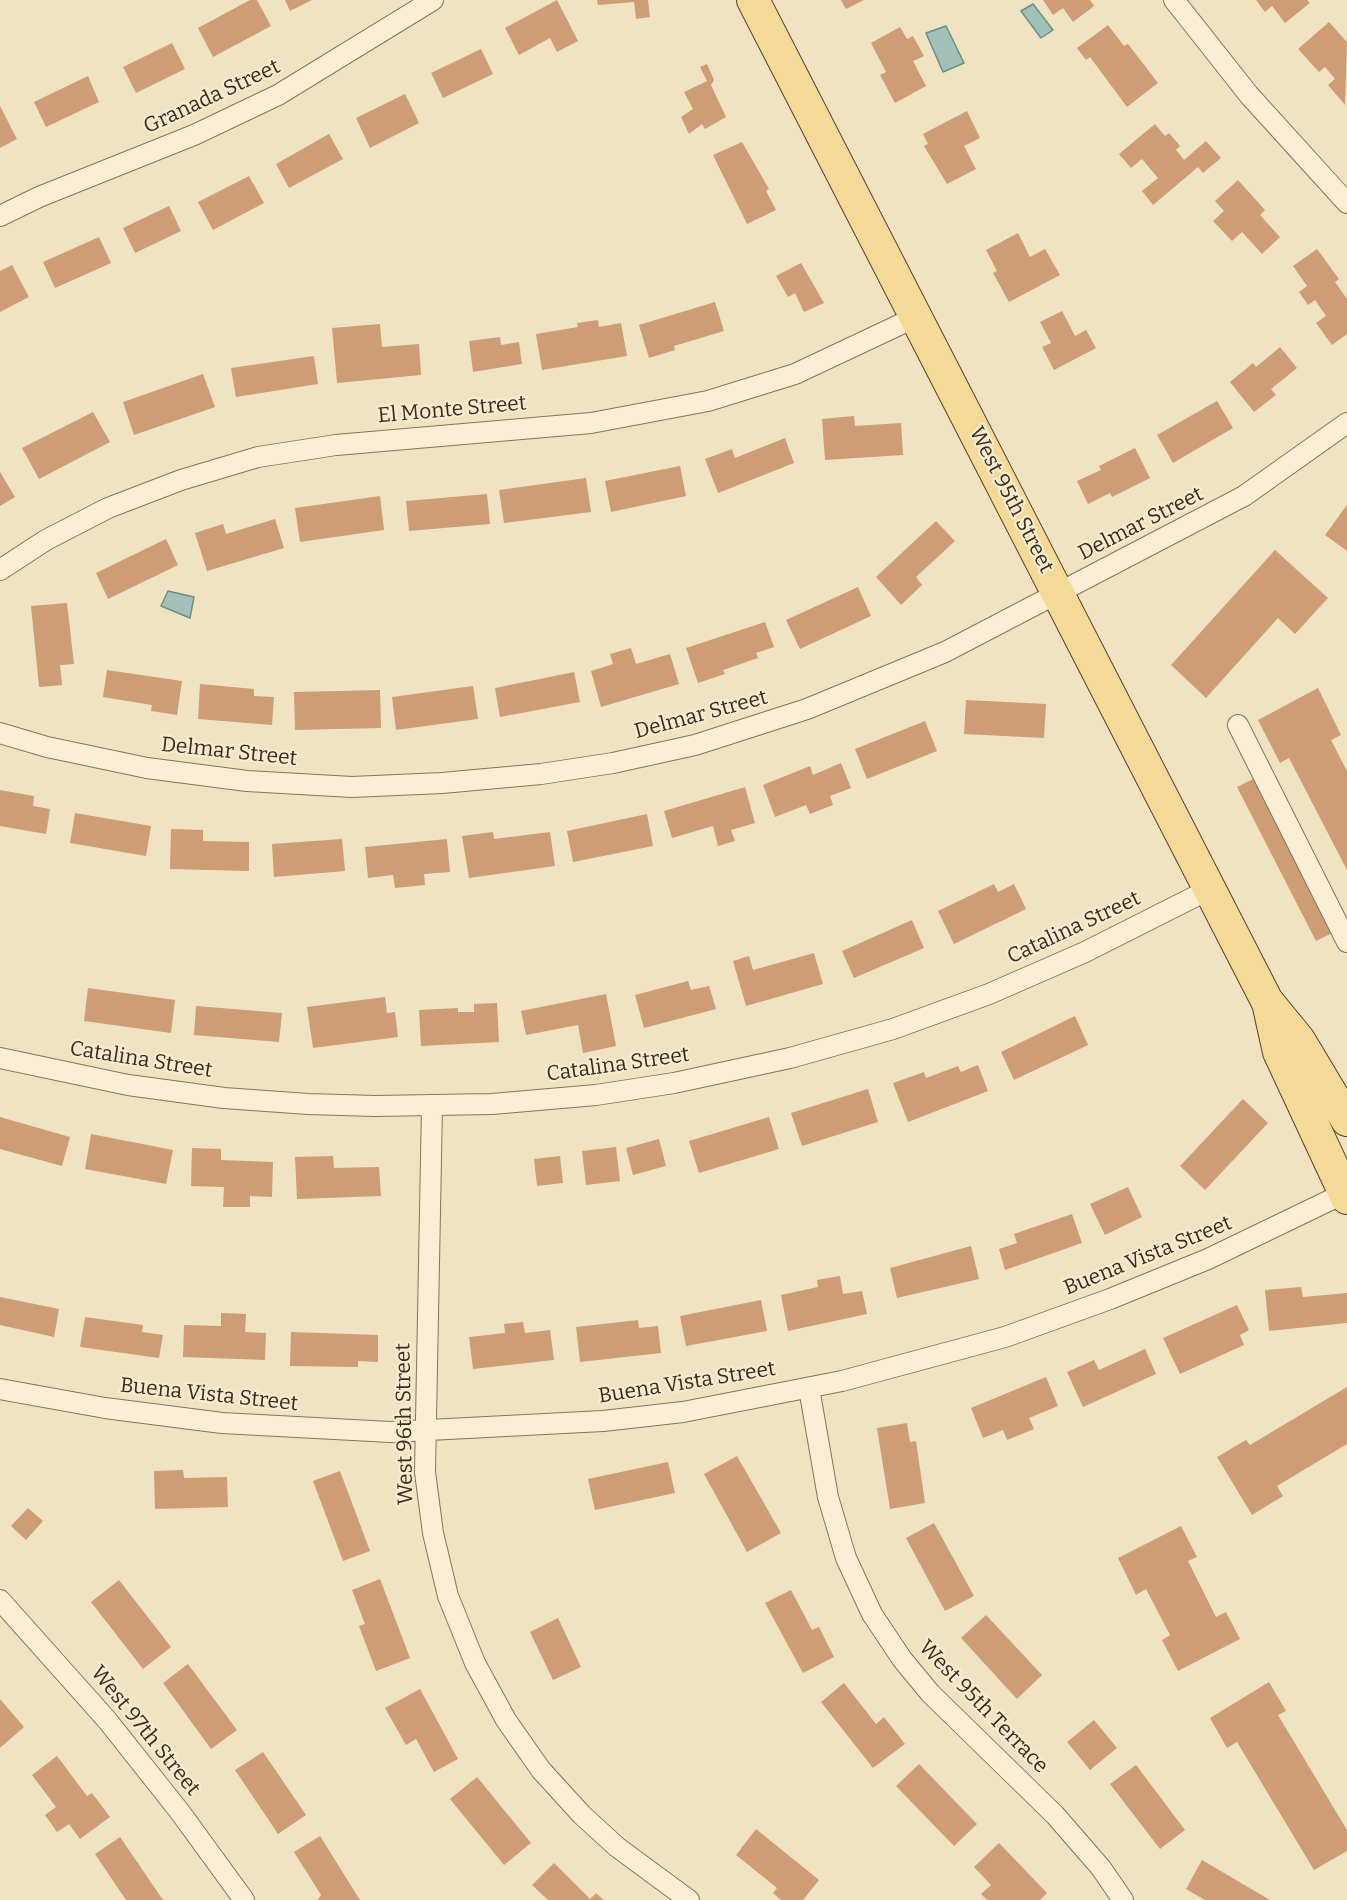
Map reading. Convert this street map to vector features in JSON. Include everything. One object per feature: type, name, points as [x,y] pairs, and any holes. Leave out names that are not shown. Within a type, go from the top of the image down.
[{"type":"main road","name":"West 95th Street","points":[[753,0],[1267,1000],[1299,1040],[1347,1120]]},
{"type":"main road","name":"West 95th Street","points":[[1267,1000],[1279,1052],[1346,1194]]},
{"type":"street","name":"Granada Street","points":[[0,216],[39,197],[194,135],[278,95],[433,0]]},
{"type":"street","points":[[1174,0],[1249,95],[1347,203]]},
{"type":"street","name":"El Monte Street","points":[[0,570],[46,540],[108,508],[181,480],[258,457],[347,444],[591,423],[708,401],[795,374],[916,317]]},
{"type":"street","name":"Delmar Street","points":[[0,733],[46,747],[147,768],[247,781],[352,787],[442,783],[541,774],[613,763],[694,745],[807,710],[945,652],[1244,496],[1347,423]]},
{"type":"street","points":[[1238,725],[1347,942]]},
{"type":"street","name":"Catalina Street","points":[[0,1058],[128,1085],[224,1098],[308,1104],[432,1106],[492,1104],[596,1095],[674,1083],[802,1055],[893,1029],[989,994],[1085,952],[1210,889]]},
{"type":"street","name":"West 96th Street","points":[[432,1106],[425,1472],[433,1533],[448,1596],[475,1663],[506,1720],[541,1770],[582,1815],[617,1847],[689,1900]]},
{"type":"street","name":"Buena Vista Street","points":[[0,1389],[105,1408],[222,1423],[322,1430],[425,1431],[603,1421],[683,1412],[808,1388],[946,1354],[1110,1299],[1208,1259],[1346,1194]]},
{"type":"street","name":"West 95th Terrace","points":[[808,1388],[831,1507],[846,1558],[872,1614],[902,1659],[930,1693],[1055,1815],[1101,1868],[1123,1900]]},
{"type":"street","name":"West 97th Street","points":[[0,1600],[107,1720],[180,1812],[244,1900]]},
{"type":"water","points":[[1033,4],[1053,30],[1041,38],[1021,11]]},
{"type":"water","points":[[946,26],[964,63],[943,72],[926,33]]},
{"type":"water","points":[[168,591],[194,597],[190,618],[161,606]]},
{"type":"building","points":[[250,0],[257,0],[271,26],[213,57],[198,28]]},
{"type":"building","points":[[285,0],[312,0],[290,11]]},
{"type":"building","points":[[557,0],[578,41],[557,52],[550,38],[519,55],[505,28]]},
{"type":"building","points":[[597,0],[648,0],[650,17],[636,19],[634,2],[598,5]]},
{"type":"building","points":[[841,0],[864,0],[846,9]]},
{"type":"building","points":[[1043,0],[1090,0],[1094,6],[1073,22],[1063,8],[1053,15]]},
{"type":"building","points":[[1256,0],[1307,0],[1310,3],[1285,23],[1272,6],[1265,12]]},
{"type":"building","points":[[1329,22],[1347,42],[1345,105],[1328,85],[1335,79],[1325,67],[1319,72],[1298,49]]},
{"type":"building","points":[[1108,25],[1124,46],[1128,44],[1158,83],[1127,107],[1090,57],[1086,60],[1077,48]]},
{"type":"building","points":[[900,27],[907,39],[913,36],[924,56],[913,61],[926,86],[895,103],[880,75],[886,72],[871,43]]},
{"type":"building","points":[[172,43],[185,69],[136,93],[123,67]]},
{"type":"building","points":[[481,49],[493,74],[443,98],[431,73]]},
{"type":"building","points":[[707,64],[714,80],[711,85],[726,117],[705,129],[702,124],[689,134],[681,117],[693,109],[684,92],[707,81],[700,67]]},
{"type":"building","points":[[88,76],[99,102],[46,127],[34,102]]},
{"type":"building","points":[[405,94],[419,123],[370,148],[356,118]]},
{"type":"building","points":[[0,106],[17,139],[0,148]]},
{"type":"building","points":[[967,111],[980,138],[964,146],[976,169],[947,184],[924,146],[928,144],[923,134]]},
{"type":"building","points":[[1155,124],[1165,136],[1169,133],[1180,146],[1176,150],[1184,160],[1206,141],[1221,158],[1203,173],[1198,167],[1153,205],[1142,191],[1158,178],[1142,159],[1131,168],[1119,154]]},
{"type":"building","points":[[329,134],[343,159],[289,188],[276,164]]},
{"type":"building","points":[[742,142],[769,189],[766,191],[776,210],[747,224],[713,155]]},
{"type":"building","points":[[249,176],[264,203],[213,230],[198,202]]},
{"type":"building","points":[[1238,180],[1265,210],[1260,215],[1280,237],[1262,254],[1242,232],[1232,241],[1213,221],[1224,211],[1215,201]]},
{"type":"building","points":[[169,206],[181,231],[135,253],[123,228]]},
{"type":"building","points":[[1018,233],[1030,257],[1045,249],[1060,275],[1009,302],[993,273],[997,271],[986,250]]},
{"type":"building","points":[[99,237],[111,263],[55,288],[43,262]]},
{"type":"building","points":[[1317,249],[1339,279],[1335,282],[1347,299],[1347,334],[1332,345],[1316,323],[1326,316],[1315,300],[1308,305],[1299,292],[1307,286],[1293,266]]},
{"type":"building","points":[[801,263],[824,303],[804,312],[795,293],[788,297],[776,276]]},
{"type":"building","points":[[12,265],[29,297],[0,312],[0,271]]},
{"type":"building","points":[[715,302],[724,331],[674,346],[675,350],[649,358],[639,325]]},
{"type":"building","points":[[1062,311],[1075,336],[1086,330],[1096,348],[1054,370],[1042,347],[1051,343],[1040,322]]},
{"type":"building","points":[[598,320],[599,327],[621,323],[627,356],[542,370],[536,334],[578,327],[577,323]]},
{"type":"building","points":[[380,324],[382,347],[419,344],[421,375],[337,383],[332,328]]},
{"type":"building","points":[[500,337],[501,345],[519,342],[522,364],[473,372],[469,341]]},
{"type":"building","points":[[1280,347],[1297,368],[1271,389],[1276,395],[1254,412],[1230,382],[1253,363],[1256,367]]},
{"type":"building","points":[[314,356],[318,384],[236,397],[231,368]]},
{"type":"building","points":[[203,374],[215,407],[134,435],[123,402]]},
{"type":"building","points":[[1217,401],[1233,428],[1173,463],[1157,435]]},
{"type":"building","points":[[93,412],[110,442],[39,479],[22,448]]},
{"type":"building","points":[[854,416],[855,426],[901,423],[903,455],[825,460],[822,419]]},
{"type":"building","points":[[785,438],[794,463],[718,493],[705,459],[732,449],[735,458]]},
{"type":"building","points":[[1135,448],[1150,478],[1112,497],[1110,493],[1088,504],[1077,481],[1101,470],[1099,466]]},
{"type":"building","points":[[680,466],[686,496],[611,512],[605,481]]},
{"type":"building","points":[[0,472],[15,497],[0,506]]},
{"type":"building","points":[[586,478],[591,512],[504,523],[499,490]]},
{"type":"building","points":[[487,494],[490,524],[409,531],[406,501]]},
{"type":"building","points":[[380,496],[384,530],[300,542],[295,508]]},
{"type":"building","points":[[1347,505],[1347,551],[1325,535]]},
{"type":"building","points":[[275,519],[284,548],[207,571],[195,533],[223,524],[226,534]]},
{"type":"building","points":[[936,521],[955,541],[916,577],[922,585],[901,605],[876,577]]},
{"type":"building","points":[[166,539],[178,565],[108,599],[96,573]]},
{"type":"building","points":[[1275,550],[1328,598],[1295,634],[1278,618],[1206,698],[1171,665]]},
{"type":"building","points":[[858,587],[871,616],[800,649],[786,620]]},
{"type":"building","points":[[67,603],[74,664],[60,665],[62,685],[39,687],[31,606]]},
{"type":"building","points":[[765,622],[774,647],[756,653],[758,658],[723,670],[725,674],[698,683],[686,648]]},
{"type":"building","points":[[631,648],[636,664],[670,654],[679,684],[601,707],[591,671],[613,664],[610,654]]},
{"type":"building","points":[[107,670],[182,681],[177,715],[151,711],[152,705],[103,697]]},
{"type":"building","points":[[574,672],[580,702],[500,717],[495,688]]},
{"type":"building","points":[[200,684],[254,689],[254,696],[274,697],[272,725],[198,719]]},
{"type":"building","points":[[473,686],[478,719],[396,730],[392,697]]},
{"type":"building","points":[[1318,688],[1341,735],[1331,740],[1347,771],[1347,870],[1289,758],[1280,763],[1258,720]]},
{"type":"building","points":[[380,690],[381,728],[295,730],[294,692]]},
{"type":"building","points":[[966,700],[1046,704],[1044,738],[964,734]]},
{"type":"building","points":[[925,721],[937,751],[867,779],[855,749]]},
{"type":"building","points":[[841,763],[851,788],[830,796],[833,805],[810,814],[806,805],[775,817],[763,785],[810,766],[813,775]]},
{"type":"building","points":[[1255,778],[1334,932],[1316,941],[1237,787]]},
{"type":"building","points":[[745,787],[755,823],[731,830],[735,841],[718,846],[713,826],[672,838],[664,811]]},
{"type":"building","points":[[0,790],[34,796],[33,806],[50,809],[46,834],[0,826]]},
{"type":"building","points":[[75,813],[151,826],[146,856],[70,843]]},
{"type":"building","points":[[647,814],[653,846],[573,862],[567,831]]},
{"type":"building","points":[[171,829],[203,830],[203,841],[249,842],[249,871],[170,869]]},
{"type":"building","points":[[493,832],[494,839],[550,832],[555,866],[469,878],[462,836]]},
{"type":"building","points":[[342,839],[345,871],[274,877],[272,844]]},
{"type":"building","points":[[447,839],[450,872],[424,874],[425,885],[395,888],[393,875],[368,878],[365,847]]},
{"type":"building","points":[[994,884],[998,892],[1014,884],[1026,909],[954,944],[938,911]]},
{"type":"building","points":[[912,920],[924,948],[854,978],[842,951]]},
{"type":"building","points":[[814,953],[823,984],[746,1006],[733,961],[749,956],[753,970]]},
{"type":"building","points":[[688,981],[691,990],[709,986],[716,1009],[644,1028],[635,995]]},
{"type":"building","points":[[88,988],[175,1000],[171,1033],[84,1021]]},
{"type":"building","points":[[606,994],[616,1046],[583,1053],[578,1025],[526,1035],[521,1011]]},
{"type":"building","points":[[385,997],[387,1013],[395,1012],[398,1037],[313,1048],[307,1007]]},
{"type":"building","points":[[497,1003],[499,1042],[421,1046],[419,1010],[458,1008],[458,1012],[474,1012],[474,1004]]},
{"type":"building","points":[[196,1006],[282,1013],[279,1042],[194,1035]]},
{"type":"building","points":[[1075,1016],[1088,1045],[1014,1080],[1001,1052]]},
{"type":"building","points":[[978,1065],[988,1091],[908,1122],[893,1083],[924,1072],[926,1078],[958,1066],[961,1072]]},
{"type":"building","points":[[868,1089],[878,1122],[802,1146],[791,1113]]},
{"type":"building","points":[[1243,1099],[1268,1123],[1205,1190],[1180,1166]]},
{"type":"building","points":[[0,1117],[70,1137],[62,1166],[0,1149]]},
{"type":"building","points":[[769,1117],[779,1149],[699,1173],[689,1141]]},
{"type":"building","points":[[91,1134],[173,1150],[166,1184],[85,1169]]},
{"type":"building","points":[[659,1139],[666,1166],[633,1175],[626,1148]]},
{"type":"building","points":[[616,1147],[620,1181],[586,1185],[582,1151]]},
{"type":"building","points":[[192,1148],[221,1149],[221,1160],[273,1162],[272,1197],[250,1196],[250,1207],[223,1207],[224,1187],[191,1186]]},
{"type":"building","points":[[333,1156],[334,1168],[379,1167],[381,1196],[297,1199],[295,1157]]},
{"type":"building","points":[[560,1156],[563,1183],[537,1186],[534,1159]]},
{"type":"building","points":[[1128,1187],[1142,1217],[1105,1235],[1090,1204]]},
{"type":"building","points":[[1072,1214],[1082,1243],[1005,1270],[999,1249],[1017,1243],[1014,1234]]},
{"type":"building","points":[[971,1246],[979,1279],[897,1298],[890,1268]]},
{"type":"building","points":[[840,1276],[843,1294],[862,1291],[867,1314],[788,1331],[781,1295],[818,1287],[817,1280]]},
{"type":"building","points":[[1301,1287],[1303,1297],[1347,1293],[1347,1323],[1269,1331],[1265,1290]]},
{"type":"building","points":[[0,1297],[59,1309],[54,1337],[0,1325]]},
{"type":"building","points":[[761,1300],[767,1331],[686,1346],[680,1316]]},
{"type":"building","points":[[1237,1305],[1249,1330],[1240,1335],[1244,1345],[1180,1374],[1163,1338]]},
{"type":"building","points":[[221,1313],[246,1314],[245,1332],[266,1333],[265,1360],[183,1357],[184,1325],[221,1326]]},
{"type":"building","points":[[85,1317],[143,1325],[142,1332],[163,1335],[159,1358],[80,1347]]},
{"type":"building","points":[[638,1320],[639,1328],[658,1326],[661,1353],[580,1362],[576,1327]]},
{"type":"building","points":[[523,1322],[525,1333],[550,1330],[554,1360],[473,1369],[469,1337],[505,1333],[504,1324]]},
{"type":"building","points":[[291,1332],[378,1335],[378,1362],[358,1361],[358,1367],[290,1366]]},
{"type":"building","points":[[1145,1349],[1156,1374],[1083,1407],[1067,1372],[1094,1360],[1099,1370]]},
{"type":"building","points":[[1046,1377],[1058,1406],[1029,1418],[1034,1429],[1007,1440],[1003,1430],[983,1438],[971,1408]]},
{"type":"building","points":[[1347,1387],[1347,1444],[1277,1486],[1283,1496],[1252,1515],[1217,1457],[1246,1440],[1250,1445]]},
{"type":"building","points":[[907,1423],[910,1442],[916,1441],[925,1503],[890,1509],[877,1428]]},
{"type":"building","points":[[737,1456],[781,1533],[747,1552],[704,1474]]},
{"type":"building","points":[[668,1462],[675,1493],[595,1510],[588,1479]]},
{"type":"building","points":[[183,1470],[184,1478],[227,1477],[228,1507],[155,1509],[154,1471]]},
{"type":"building","points":[[340,1471],[370,1551],[343,1561],[313,1481]]},
{"type":"building","points":[[28,1508],[43,1521],[26,1540],[11,1526]]},
{"type":"building","points":[[934,1523],[974,1596],[945,1611],[906,1538]]},
{"type":"building","points":[[1181,1526],[1197,1557],[1188,1561],[1216,1617],[1226,1612],[1240,1639],[1178,1671],[1162,1640],[1170,1635],[1146,1589],[1136,1595],[1118,1558]]},
{"type":"building","points":[[380,1579],[410,1658],[376,1671],[359,1626],[365,1624],[352,1590]]},
{"type":"building","points":[[119,1580],[171,1647],[143,1669],[91,1602]]},
{"type":"building","points":[[791,1590],[812,1630],[819,1627],[834,1657],[803,1673],[765,1603]]},
{"type":"building","points":[[986,1615],[1042,1675],[1017,1699],[961,1638]]},
{"type":"building","points":[[558,1618],[581,1667],[553,1680],[530,1632]]},
{"type":"building","points":[[188,1664],[237,1730],[211,1749],[163,1683]]},
{"type":"building","points":[[1269,1682],[1286,1711],[1278,1715],[1347,1830],[1347,1851],[1314,1870],[1237,1742],[1227,1748],[1210,1718]]},
{"type":"building","points":[[844,1683],[876,1724],[884,1717],[905,1744],[873,1768],[821,1702]]},
{"type":"building","points":[[420,1689],[458,1759],[434,1772],[416,1739],[406,1745],[385,1708]]},
{"type":"building","points":[[0,1699],[24,1727],[0,1748]]},
{"type":"building","points":[[1094,1720],[1117,1748],[1090,1770],[1067,1742]]},
{"type":"building","points":[[263,1752],[306,1815],[278,1834],[235,1770]]},
{"type":"building","points":[[57,1756],[87,1796],[92,1793],[110,1817],[80,1839],[69,1824],[57,1832],[45,1815],[56,1807],[32,1775]]},
{"type":"building","points":[[919,1764],[977,1824],[954,1846],[896,1786]]},
{"type":"building","points":[[1136,1765],[1185,1830],[1160,1849],[1110,1784]]},
{"type":"building","points":[[477,1777],[531,1843],[504,1865],[450,1799]]},
{"type":"building","points":[[756,1829],[819,1880],[803,1900],[781,1900],[773,1893],[777,1888],[736,1855]]},
{"type":"building","points":[[320,1836],[360,1900],[318,1900],[321,1895],[294,1852]]},
{"type":"building","points":[[120,1837],[163,1900],[126,1900],[95,1854]]},
{"type":"building","points":[[999,1843],[1047,1893],[1040,1900],[987,1900],[981,1894],[991,1885],[974,1867]]},
{"type":"building","points":[[1202,1860],[1270,1900],[1205,1900],[1186,1889]]},
{"type":"building","points":[[554,1863],[590,1899],[596,1893],[604,1900],[548,1900],[532,1885]]}]
